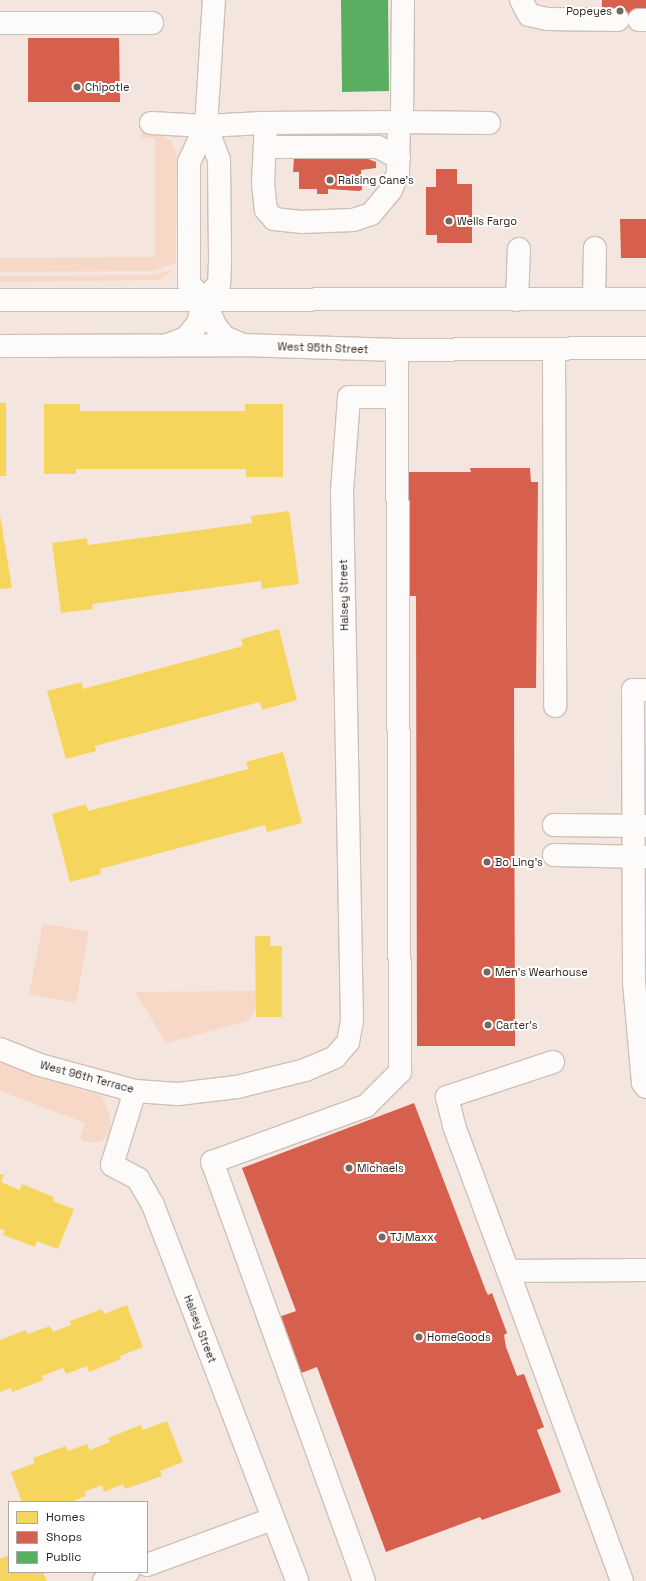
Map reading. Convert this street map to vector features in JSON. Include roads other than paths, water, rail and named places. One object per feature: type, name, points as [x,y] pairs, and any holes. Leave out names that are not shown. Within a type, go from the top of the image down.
[{"type":"street","points":[[214,0],[206,126],[189,162],[189,284],[204,300],[215,325],[224,337],[243,345]]},
{"type":"street","points":[[266,123],[266,210],[274,219],[301,222],[353,220],[371,214],[391,190],[398,174],[401,122],[403,0]]},
{"type":"street","points":[[509,0],[512,10],[525,8],[548,19],[634,20]]},
{"type":"street","points":[[0,23],[152,23]]},
{"type":"street","points":[[151,123],[206,126],[266,123],[489,123]]},
{"type":"street","points":[[162,346],[186,338],[198,323],[204,300],[219,284],[219,160],[206,126]]},
{"type":"street","points":[[265,147],[378,147],[399,158]]},
{"type":"street","points":[[594,299],[596,248]]},
{"type":"street","points":[[517,300],[519,249]]},
{"type":"street","points":[[0,300],[646,299]]},
{"type":"street","name":"West 95th Street","points":[[0,346],[243,345],[397,350],[646,348]]},
{"type":"street","points":[[554,349],[555,706]]},
{"type":"street","points":[[364,1581],[212,1162],[366,1106],[400,1072],[397,350]]},
{"type":"street","name":"Halsey Street","points":[[350,889],[342,491],[348,397],[397,397]]},
{"type":"street","points":[[646,690],[632,690],[640,826],[634,982],[643,1083],[646,1086]]},
{"type":"street","points":[[554,825],[640,826]]},
{"type":"street","points":[[554,855],[640,857]]},
{"type":"street","name":"West 96th Terrace","points":[[0,1049],[40,1065],[136,1091],[178,1094],[237,1087],[305,1070],[335,1057],[348,1042],[352,1022],[350,889]]},
{"type":"street","points":[[553,1062],[447,1097],[454,1126],[622,1581]]},
{"type":"street","name":"Halsey Street","points":[[136,1091],[112,1165],[138,1179],[153,1205],[297,1581]]},
{"type":"street","points":[[508,1271],[646,1270]]},
{"type":"street","points":[[148,1565],[272,1519]]},
{"type":"street","points":[[104,1581],[125,1573]]},
{"type":"place","name":"Popeyes","points":[[620,11]]},
{"type":"place","name":"Chipotle","points":[[77,87]]},
{"type":"place","name":"Raising Cane's","points":[[330,180]]},
{"type":"place","name":"Wells Fargo","points":[[449,221]]},
{"type":"place","name":"Bo Ling's","points":[[487,862]]},
{"type":"place","name":"Men's Wearhouse","points":[[487,972]]},
{"type":"place","name":"Carter's","points":[[488,1025]]},
{"type":"place","name":"Michaels","points":[[349,1168]]},
{"type":"place","name":"TJ Maxx","points":[[382,1237]]},
{"type":"place","name":"HomeGoods","points":[[419,1337]]}]
